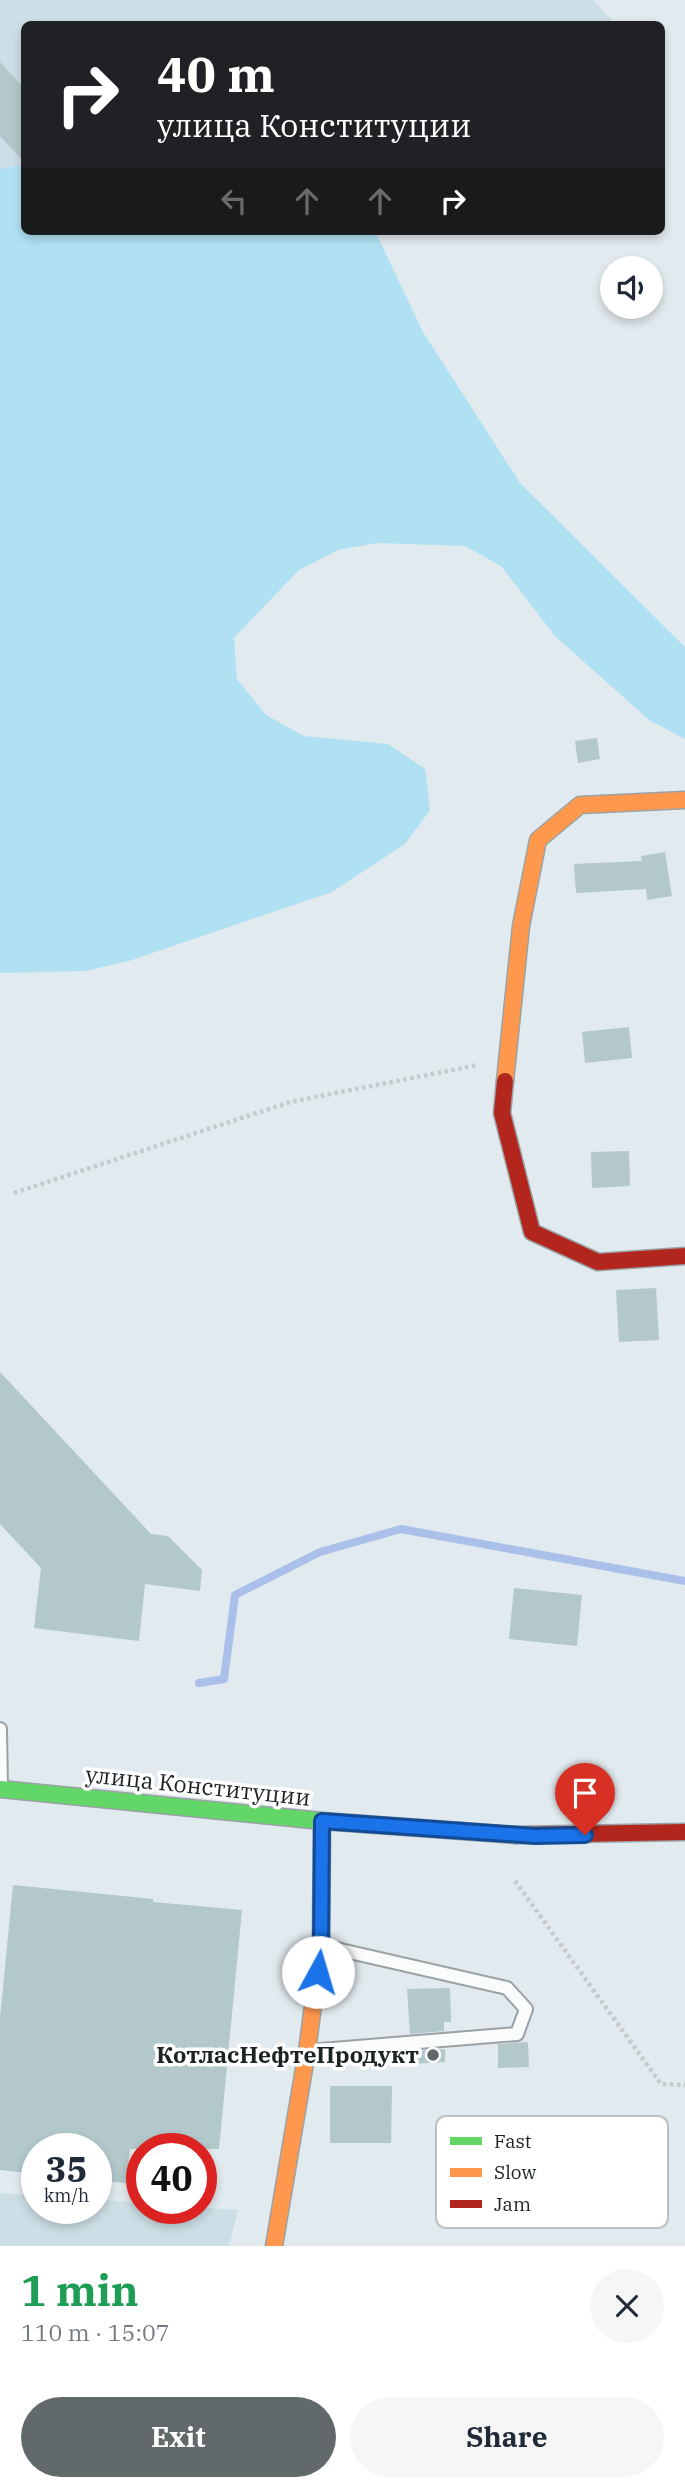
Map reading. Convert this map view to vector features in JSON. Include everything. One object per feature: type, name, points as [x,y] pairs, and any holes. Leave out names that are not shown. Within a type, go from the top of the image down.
[{"type":"street","points":[[685,800],[580,805],[538,840],[521,926],[502,1113],[532,1232],[598,1262],[685,1256]]},
{"type":"street","name":"улица Конституции","points":[[1,1789],[322,1821],[535,1836],[685,1832]]},
{"type":"street","points":[[274,2246],[307,2051],[321,1946],[322,1821]]},
{"type":"lane","points":[[0,1729],[1,1789]]},
{"type":"lane","points":[[307,2051],[517,2034],[526,2009],[507,1988],[321,1946]]},
{"type":"path","points":[[14,1193],[290,1102],[508,1059]]},
{"type":"path","points":[[515,1881],[660,2084],[685,2085]]},
{"type":"shaded area","points":[[0,0],[593,0],[613,21],[21,21],[21,203],[0,192]]},
{"type":"shaded area","points":[[21,166],[21,235],[377,235],[423,332],[520,483],[685,647],[685,739],[649,720],[555,636],[501,566],[465,546],[377,543],[338,550],[299,570],[234,638],[237,679],[266,715],[304,736],[388,744],[425,769],[430,810],[405,844],[332,892],[129,961],[85,971],[0,973],[0,169]]},
{"type":"shaded area","points":[[0,2193],[21,2195],[21,2224],[112,2224],[112,2201],[126,2202],[126,2224],[217,2224],[217,2209],[238,2210],[229,2246],[0,2246]]},
{"type":"building","points":[[0,62],[21,85],[21,159],[0,136]]},
{"type":"building","points":[[597,738],[600,759],[578,763],[575,741]]},
{"type":"building","points":[[665,852],[672,896],[647,900],[646,889],[576,893],[574,864],[642,861],[641,856]]},
{"type":"building","points":[[629,1027],[632,1058],[585,1063],[582,1032]]},
{"type":"building","points":[[629,1151],[630,1186],[592,1188],[591,1152]]},
{"type":"building","points":[[656,1288],[659,1340],[619,1342],[616,1290]]},
{"type":"building","points":[[0,1372],[151,1534],[168,1536],[202,1570],[200,1591],[145,1584],[139,1641],[34,1628],[41,1568],[0,1524]]},
{"type":"building","points":[[514,1588],[582,1595],[577,1646],[509,1639]]},
{"type":"building","points":[[13,1885],[242,1910],[219,2149],[217,2133],[126,2133],[126,2183],[112,2182],[112,2133],[21,2133],[21,2172],[0,2170],[0,2018]]},
{"type":"building","points":[[450,1988],[451,2022],[444,2022],[444,2031],[410,2034],[407,1989]]},
{"type":"building","points":[[528,2042],[529,2067],[498,2068],[498,2044]]},
{"type":"building","points":[[445,2049],[445,2062],[411,2064],[411,2051]]},
{"type":"building","points":[[330,2086],[392,2086],[391,2143],[330,2143]]},
{"type":"waterway","points":[[199,1683],[224,1679],[235,1595],[320,1552],[401,1529],[685,1581]]},
{"type":"traffic: fast","points":[[0,1789],[322,1821],[516,1835]]},
{"type":"traffic: slow","points":[[505,1081],[521,926],[538,840],[580,805],[685,800]]},
{"type":"traffic: slow","points":[[274,2246],[307,2051],[321,1946],[322,1821]]},
{"type":"traffic: jam","points":[[505,1081],[502,1113],[532,1232],[598,1262],[685,1256]]},
{"type":"traffic: jam","points":[[516,1835],[685,1832]]},
{"type":"place","name":"КотласНефтеПродукт","points":[[433,2055]]},
{"type":"route","points":[[318,1972],[321,1946],[322,1821],[535,1836],[585,1835]]}]
